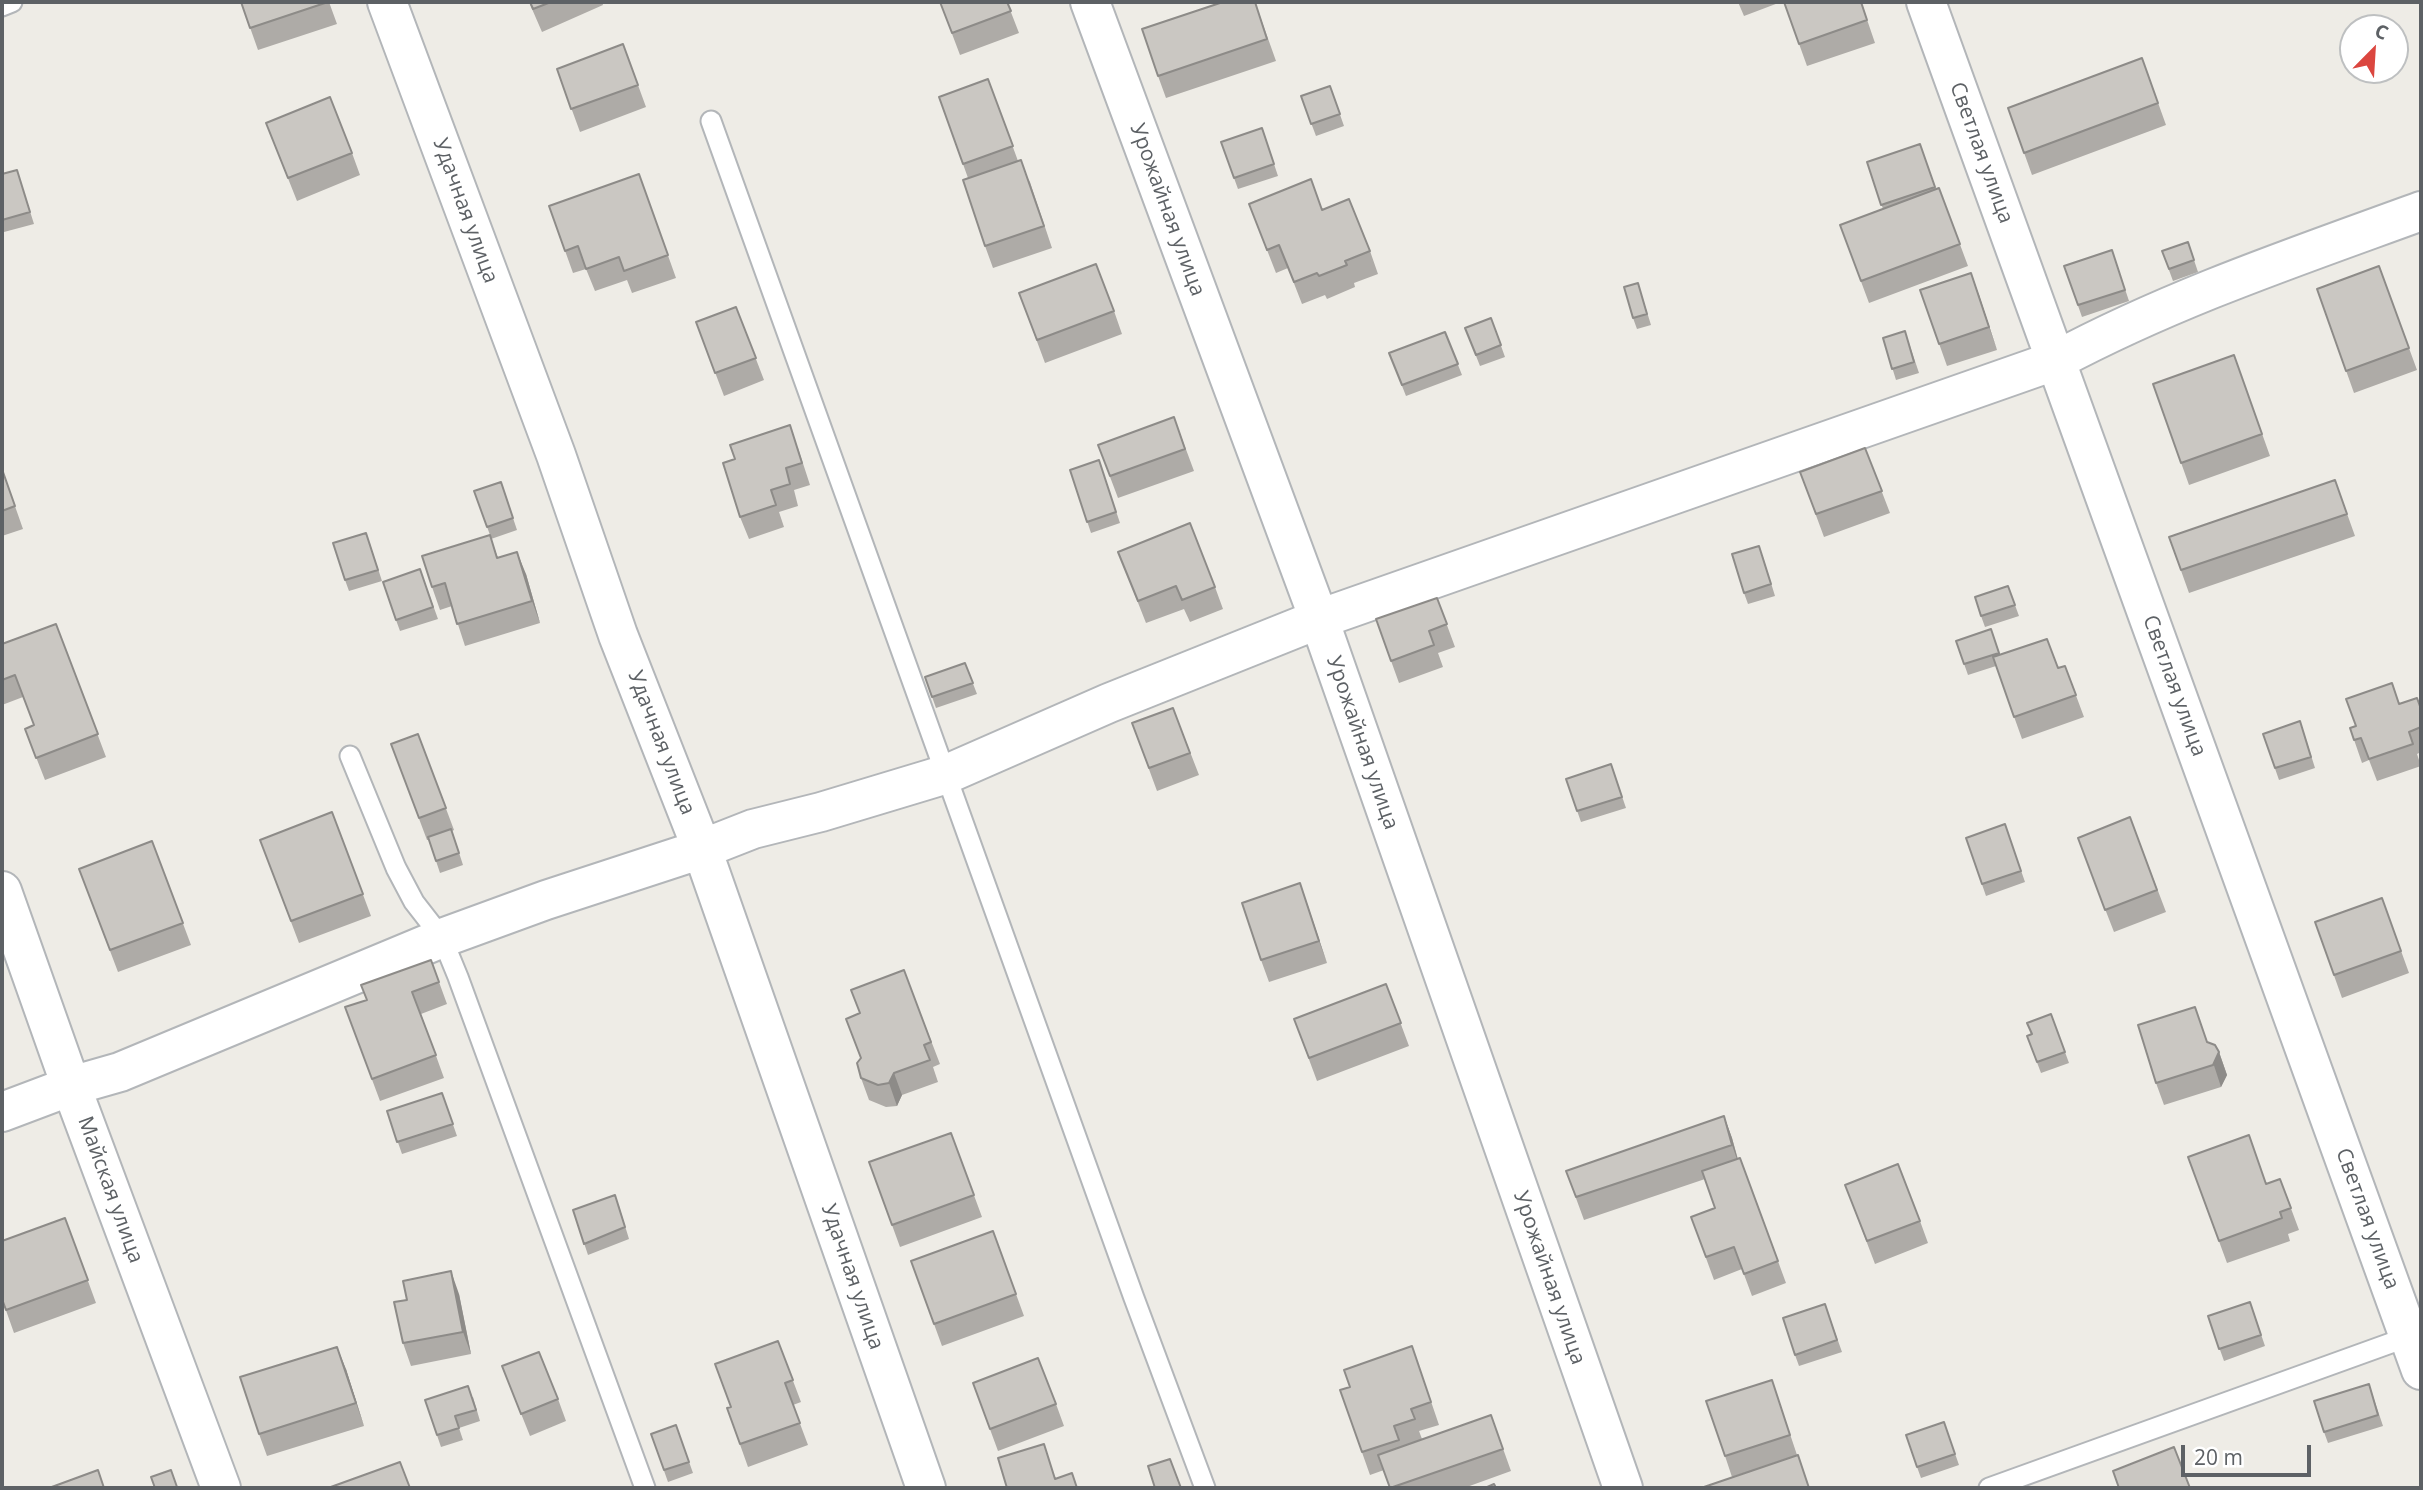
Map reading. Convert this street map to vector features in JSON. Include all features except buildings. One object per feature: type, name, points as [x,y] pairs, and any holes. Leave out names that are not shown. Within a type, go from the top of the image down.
[{"type":"street","name":"Удачная улица","points":[[387,2],[556,455],[618,635],[702,849],[926,1488]]},
{"type":"street","name":"Урожайная улица","points":[[1090,2],[1319,620],[1623,1488]]},
{"type":"street","name":"Светлая улица","points":[[1926,2],[2417,1346]]},
{"type":"street","points":[[2,1112],[71,1086],[120,1072],[442,938],[546,900],[702,849],[753,829],[861,801],[947,774],[1109,703],[1319,620],[2057,360],[2110,332],[2225,282],[2421,211]]},
{"type":"street","name":"Майская улица","points":[[2,891],[71,1086],[221,1488]]},
{"type":"lane","points":[[2,6],[12,2]]},
{"type":"lane","points":[[711,121],[1134,1298],[1205,1488]]},
{"type":"lane","points":[[350,756],[396,868],[414,902],[442,938],[645,1488]]},
{"type":"lane","points":[[1989,1488],[2417,1346]]}]
